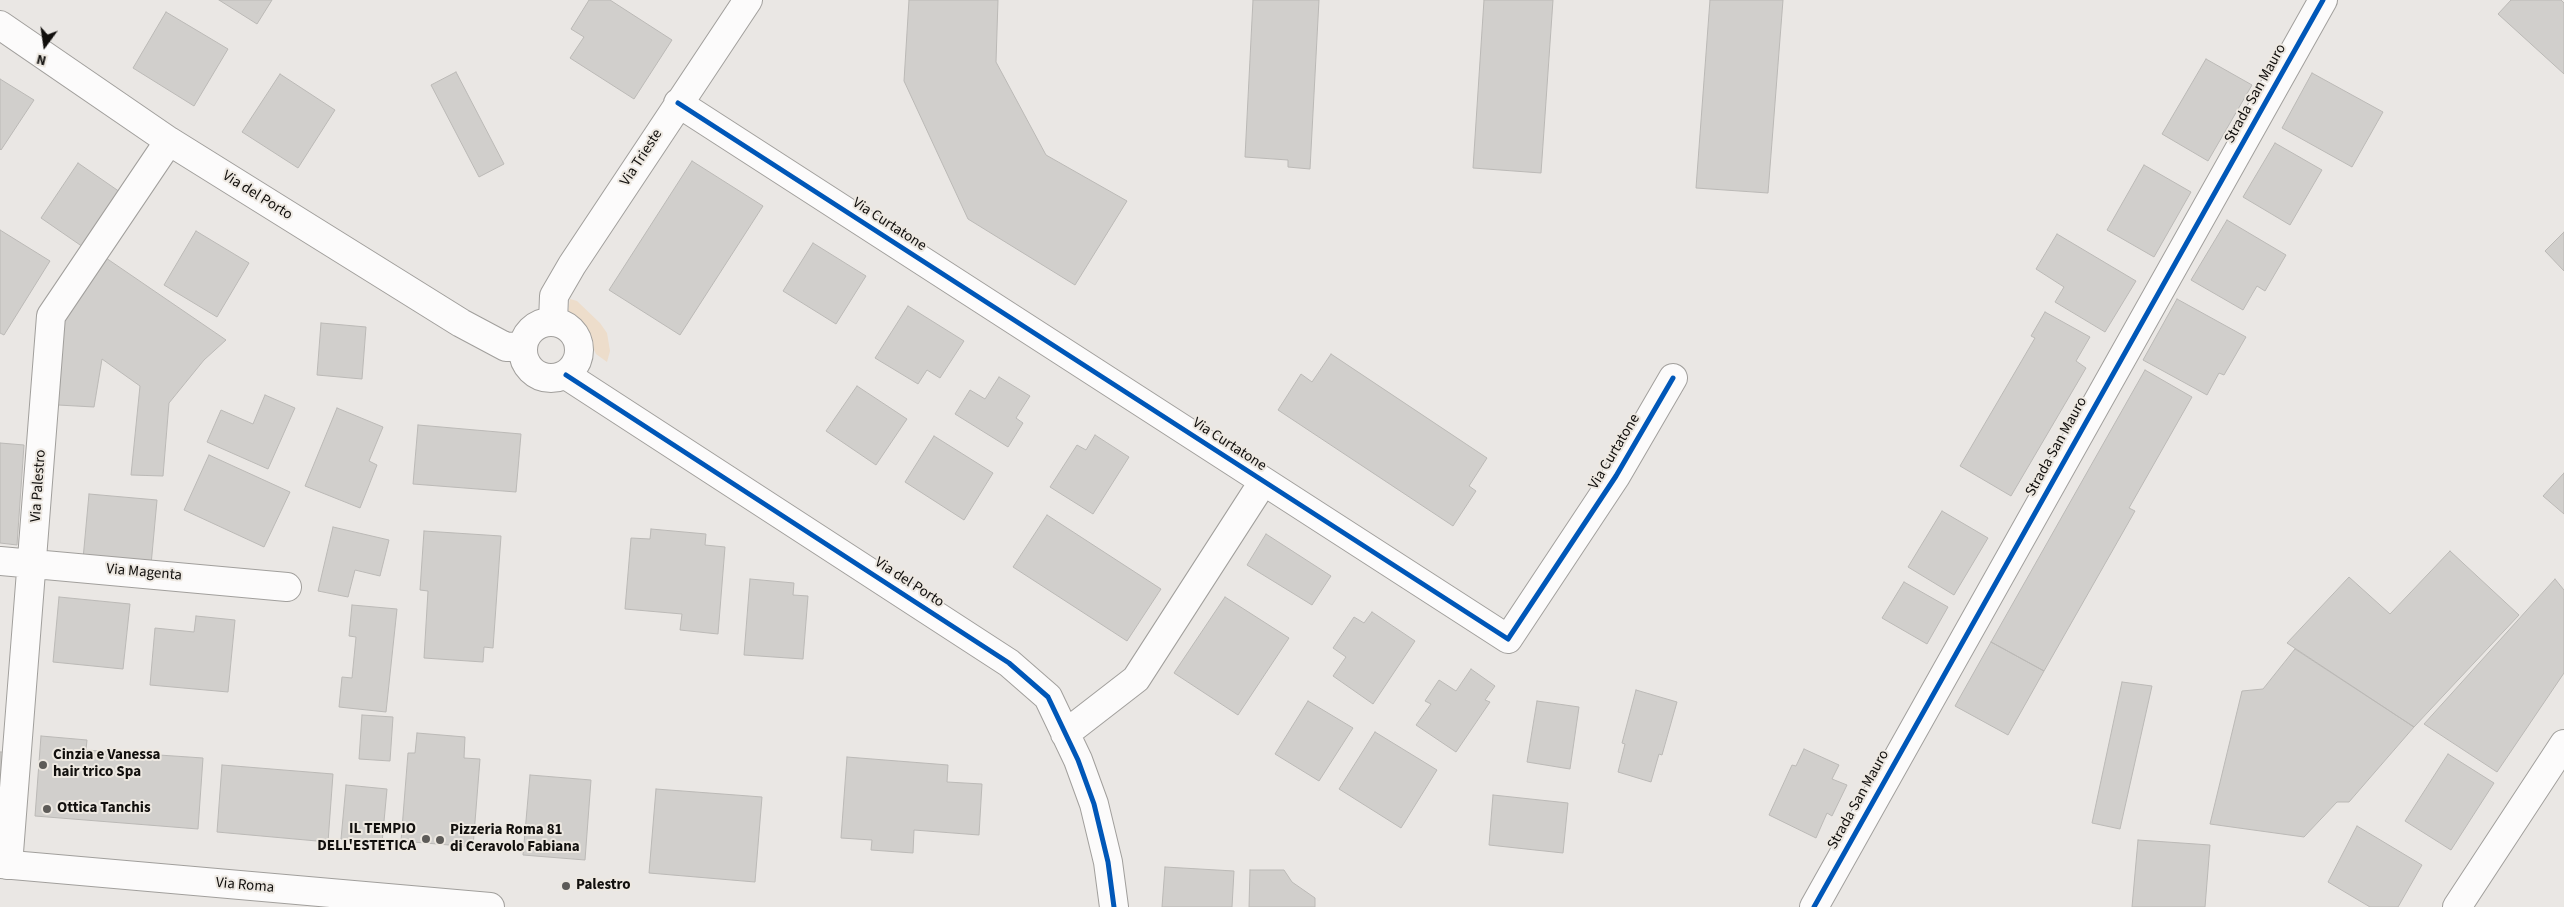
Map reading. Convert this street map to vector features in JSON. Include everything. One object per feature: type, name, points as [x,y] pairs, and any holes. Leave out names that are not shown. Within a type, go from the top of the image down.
[{"type":"street","name":"Via Trieste","points":[[553,322],[554,296],[678,103],[748,0]]},
{"type":"street","name":"Strada San Mauro","points":[[1814,907],[2323,0]]},
{"type":"street","name":"Via del Porto","points":[[0,25],[169,141],[461,323],[506,348],[523,346]]},
{"type":"street","name":"Via Curtatone","points":[[678,103],[1508,639],[1616,476],[1673,378]]},
{"type":"street","name":"Via Palestro","points":[[4,864],[33,563],[51,316],[169,141]]},
{"type":"street","points":[[553,322],[565,325],[574,333],[579,344],[577,361],[566,374],[551,378],[535,374],[527,367],[523,358],[523,346],[525,338],[531,329],[541,323],[553,322]]},
{"type":"street","name":"Via del Porto","points":[[566,374],[1009,663],[1048,698],[1078,760],[1094,804],[1108,862],[1114,907]]},
{"type":"street","points":[[1065,734],[1136,679],[1263,482]]},
{"type":"street","name":"Via Magenta","points":[[0,561],[287,587]]},
{"type":"street","points":[[2457,907],[2564,744]]},
{"type":"street","name":"Via Roma","points":[[4,864],[490,907]]},
{"type":"shaded area","points":[[570,299],[577,301],[600,323],[607,333],[610,351],[607,362],[596,354],[583,326],[568,313]]},
{"type":"building","points":[[219,0],[272,0],[257,24]]},
{"type":"building","points":[[589,0],[610,0],[672,40],[634,99],[570,58],[584,37],[571,29]]},
{"type":"building","points":[[909,0],[998,0],[996,62],[1046,155],[1127,201],[1075,285],[968,219],[904,81]]},
{"type":"building","points":[[1253,0],[1319,0],[1310,169],[1288,167],[1288,160],[1245,157]]},
{"type":"building","points":[[1484,0],[1553,0],[1541,173],[1473,168]]},
{"type":"building","points":[[1710,0],[1783,0],[1768,193],[1696,188]]},
{"type":"building","points":[[2511,0],[2561,0],[2564,3],[2564,74],[2498,14]]},
{"type":"building","points":[[166,12],[228,49],[194,106],[133,68]]},
{"type":"building","points":[[2206,59],[2252,85],[2208,161],[2162,134]]},
{"type":"building","points":[[456,72],[504,164],[479,177],[431,85]]},
{"type":"building","points":[[2312,73],[2383,112],[2352,167],[2282,128]]},
{"type":"building","points":[[280,74],[335,110],[298,168],[242,132]]},
{"type":"building","points":[[0,79],[34,100],[1,150],[0,149]]},
{"type":"building","points":[[2275,143],[2322,170],[2290,225],[2243,197]]},
{"type":"building","points":[[692,161],[763,206],[680,335],[609,290]]},
{"type":"building","points":[[78,163],[120,192],[83,247],[41,218]]},
{"type":"building","points":[[2144,165],[2191,192],[2154,257],[2107,230]]},
{"type":"building","points":[[2227,220],[2286,255],[2265,291],[2257,286],[2243,310],[2191,280]]},
{"type":"building","points":[[0,230],[50,261],[4,335],[0,333]]},
{"type":"building","points":[[196,231],[249,263],[217,317],[164,285]]},
{"type":"building","points":[[2564,232],[2564,271],[2545,251]]},
{"type":"building","points":[[2057,234],[2136,281],[2105,332],[2055,302],[2064,287],[2036,269]]},
{"type":"building","points":[[813,243],[866,276],[836,324],[783,291]]},
{"type":"building","points":[[106,258],[226,340],[204,360],[169,403],[163,476],[131,475],[140,386],[102,359],[94,407],[58,405],[64,321]]},
{"type":"building","points":[[2177,299],[2246,337],[2224,375],[2219,373],[2207,395],[2143,360]]},
{"type":"building","points":[[908,306],[964,341],[940,378],[927,370],[918,384],[875,358]]},
{"type":"building","points":[[2045,312],[2090,337],[2076,361],[2086,368],[2011,496],[1960,466],[2035,338],[2031,336]]},
{"type":"building","points":[[321,323],[366,327],[362,379],[317,375]]},
{"type":"building","points":[[1331,354],[1487,458],[1469,486],[1476,491],[1453,526],[1278,410],[1301,374],[1312,382]]},
{"type":"building","points":[[2145,370],[2192,397],[2129,508],[2135,511],[2044,671],[1991,642]]},
{"type":"building","points":[[999,377],[1030,396],[1016,418],[1023,423],[1008,447],[955,414],[970,390],[985,399]]},
{"type":"building","points":[[857,386],[907,419],[876,465],[826,431]]},
{"type":"building","points":[[265,395],[295,408],[268,469],[207,442],[221,410],[253,424]]},
{"type":"building","points":[[337,408],[383,427],[369,461],[377,465],[360,508],[305,486]]},
{"type":"building","points":[[418,425],[521,434],[516,492],[413,484]]},
{"type":"building","points":[[1095,435],[1129,457],[1093,514],[1050,487],[1077,445],[1086,450]]},
{"type":"building","points":[[934,436],[993,473],[964,520],[905,482]]},
{"type":"building","points":[[0,443],[24,445],[17,545],[0,543]]},
{"type":"building","points":[[209,455],[290,492],[264,547],[184,510]]},
{"type":"building","points":[[2564,473],[2564,514],[2543,496]]},
{"type":"building","points":[[89,494],[157,500],[151,565],[83,559]]},
{"type":"building","points":[[1942,511],[1988,538],[1954,595],[1908,567]]},
{"type":"building","points":[[1047,515],[1161,589],[1127,641],[1013,567]]},
{"type":"building","points":[[333,527],[389,540],[380,576],[355,570],[348,597],[318,591]]},
{"type":"building","points":[[651,529],[706,534],[705,545],[725,547],[718,634],[680,630],[682,614],[625,609],[631,538],[650,539]]},
{"type":"building","points":[[424,531],[501,536],[493,648],[484,647],[483,662],[424,658],[428,591],[420,590]]},
{"type":"building","points":[[1266,534],[1331,576],[1312,605],[1247,565]]},
{"type":"building","points":[[2450,551],[2519,615],[2414,727],[2287,643],[2349,577],[2390,614]]},
{"type":"building","points":[[750,579],[794,583],[793,595],[808,596],[803,659],[744,655]]},
{"type":"building","points":[[2555,579],[2564,590],[2564,673],[2497,772],[2424,724]]},
{"type":"building","points":[[1904,582],[1948,607],[1927,644],[1882,618]]},
{"type":"building","points":[[59,597],[130,604],[123,669],[53,662]]},
{"type":"building","points":[[1225,597],[1289,638],[1238,715],[1174,673]]},
{"type":"building","points":[[352,605],[397,609],[386,712],[339,707],[342,677],[352,678],[356,637],[349,636]]},
{"type":"building","points":[[1372,612],[1415,641],[1373,704],[1333,676],[1346,657],[1333,648],[1354,617],[1364,623]]},
{"type":"building","points":[[196,616],[235,620],[228,692],[150,685],[155,628],[194,632]]},
{"type":"building","points":[[1991,642],[2044,671],[2008,735],[1955,706]]},
{"type":"building","points":[[2295,649],[2414,727],[2349,802],[2337,802],[2304,837],[2210,824],[2242,691],[2263,689]]},
{"type":"building","points":[[1471,669],[1495,686],[1485,700],[1490,702],[1456,752],[1416,725],[1431,704],[1425,701],[1439,680],[1456,691]]},
{"type":"building","points":[[2122,682],[2152,686],[2120,829],[2092,823]]},
{"type":"building","points":[[1636,690],[1677,702],[1662,755],[1659,754],[1651,782],[1618,772],[1625,744],[1622,743]]},
{"type":"building","points":[[1308,701],[1353,728],[1319,781],[1275,754]]},
{"type":"building","points":[[1537,701],[1579,707],[1570,769],[1527,762]]},
{"type":"building","points":[[362,715],[393,717],[390,761],[359,759]]},
{"type":"building","points":[[1375,732],[1437,770],[1401,828],[1339,789]]},
{"type":"building","points":[[417,733],[465,737],[464,758],[480,759],[473,847],[401,841],[408,753],[415,753]]},
{"type":"building","points":[[41,736],[87,740],[86,750],[203,758],[198,829],[35,816]]},
{"type":"building","points":[[1804,749],[1839,765],[1832,779],[1847,785],[1832,816],[1827,813],[1816,838],[1769,815],[1792,765],[1796,766]]},
{"type":"building","points":[[0,752],[3,752],[0,784]]},
{"type":"building","points":[[2448,754],[2494,783],[2451,850],[2405,821]]},
{"type":"building","points":[[847,757],[948,765],[947,782],[982,784],[979,835],[914,830],[913,853],[871,850],[872,840],[841,838]]},
{"type":"building","points":[[222,765],[333,774],[328,842],[217,832]]},
{"type":"building","points":[[530,775],[591,780],[585,860],[523,855]]},
{"type":"building","points":[[346,785],[387,789],[382,843],[341,839]]},
{"type":"building","points":[[656,789],[762,797],[755,882],[649,873]]},
{"type":"building","points":[[1493,795],[1568,803],[1563,853],[1489,845]]},
{"type":"building","points":[[2357,826],[2422,865],[2398,907],[2370,907],[2328,882]]},
{"type":"building","points":[[2138,840],[2210,845],[2205,907],[2132,907]]},
{"type":"building","points":[[1165,867],[1234,871],[1232,907],[1162,907]]},
{"type":"building","points":[[1250,870],[1284,870],[1292,882],[1315,898],[1315,907],[1249,907]]},
{"type":"cycle path","points":[[1814,907],[2323,0]]},
{"type":"cycle path","points":[[678,103],[1508,639],[1616,476],[1673,378]]},
{"type":"cycle path","points":[[566,375],[1009,663],[1048,697],[1078,760],[1094,804],[1108,862],[1114,907]]},
{"type":"place","name":"Cinzia e Vanessa hair trico Spa","points":[[43,765]]},
{"type":"place","name":"Ottica Tanchis","points":[[47,809]]},
{"type":"place","name":"IL TEMPIO DELL'ESTETICA","points":[[426,839]]},
{"type":"place","name":"Pizzeria Roma 81 di Ceravolo Fabiana","points":[[440,840]]},
{"type":"place","name":"Palestro","points":[[566,886]]}]
